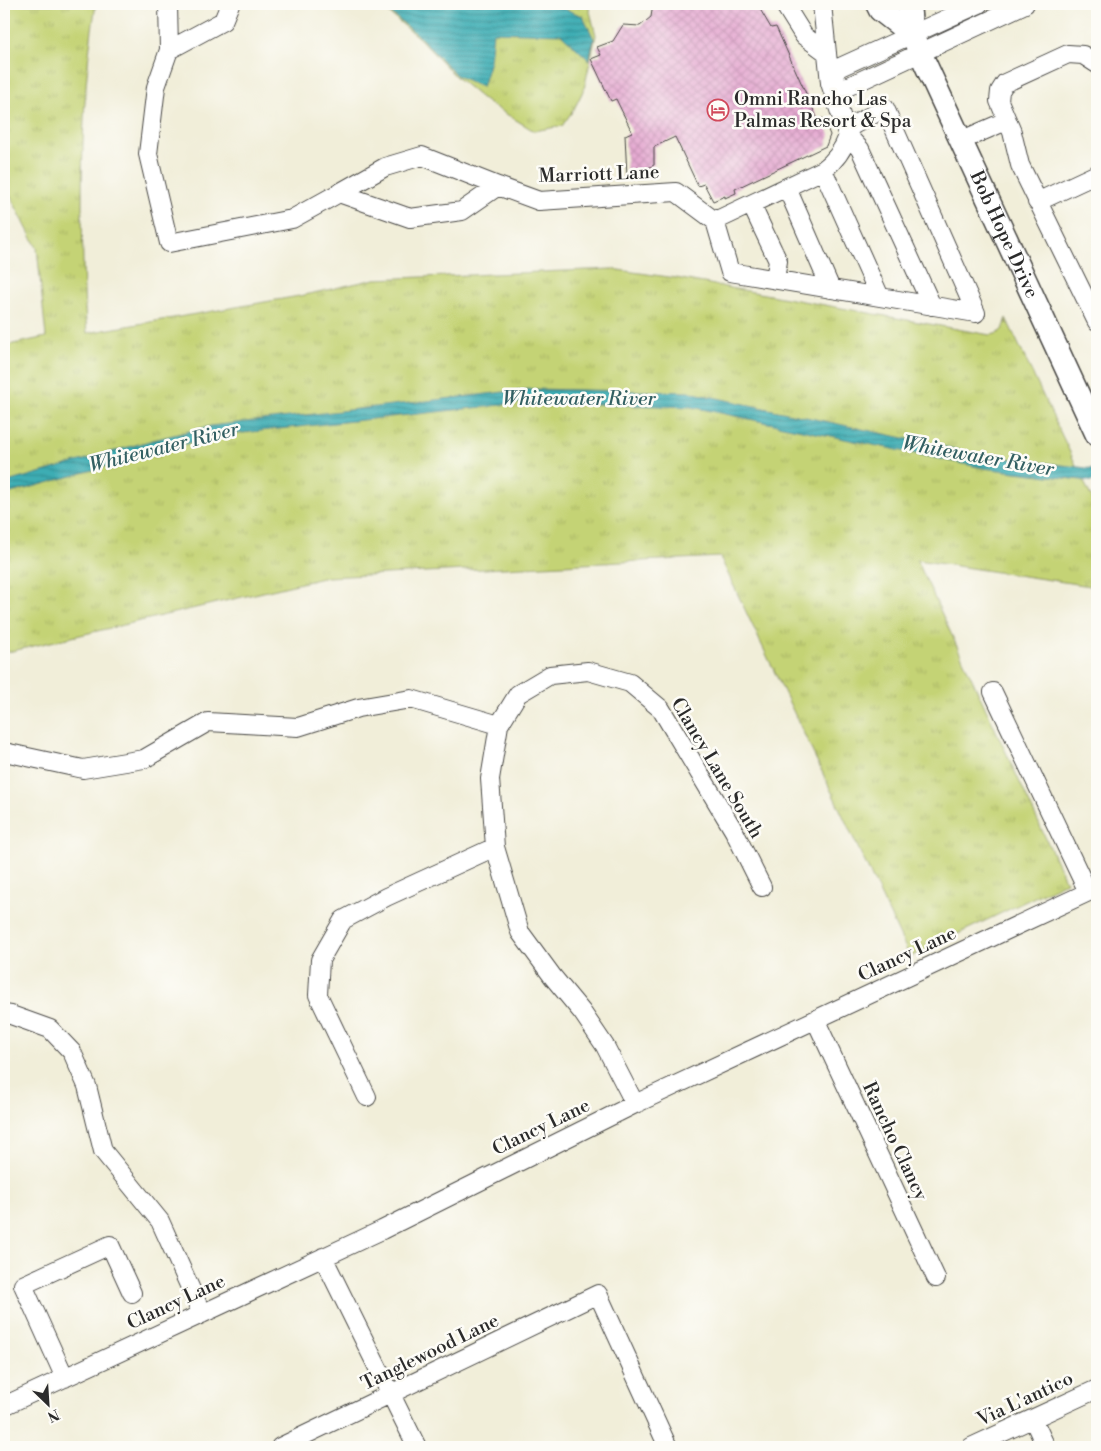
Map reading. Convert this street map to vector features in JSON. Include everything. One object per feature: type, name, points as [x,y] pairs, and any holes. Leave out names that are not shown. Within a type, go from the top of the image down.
[{"type":"main road","name":"Bob Hope Drive","points":[[877,4],[880,10],[916,44]]},
{"type":"main road","name":"Bob Hope Drive","points":[[909,4],[916,44],[1097,435]]},
{"type":"street","name":"Marriott Lane","points":[[168,4],[169,50],[156,87],[148,154],[169,243],[292,218],[384,167],[422,156],[539,201],[676,192],[714,221]]},
{"type":"street","points":[[169,50],[223,21],[230,4]]},
{"type":"street","points":[[784,4],[804,36],[827,53]]},
{"type":"street","points":[[822,4],[830,83],[847,132],[860,149],[932,306]]},
{"type":"street","points":[[916,44],[979,4]]},
{"type":"street","points":[[830,83],[838,68],[916,44],[1025,4]]},
{"type":"street","points":[[1097,64],[1083,54],[1068,54],[1005,84],[1000,91],[999,101],[1012,132],[1020,165],[1036,202],[1097,322]]},
{"type":"street","points":[[885,108],[976,313],[730,272],[714,221],[823,170],[836,159],[847,132],[885,108]]},
{"type":"street","points":[[960,142],[1006,120]]},
{"type":"street","points":[[823,170],[880,297]]},
{"type":"street","points":[[1036,202],[1097,174]]},
{"type":"street","points":[[339,193],[410,218],[462,211],[498,186]]},
{"type":"street","points":[[787,188],[831,289]]},
{"type":"street","points":[[751,204],[778,261],[775,280]]},
{"type":"street","name":"Clancy Lane South","points":[[635,1104],[605,1046],[586,1018],[520,932],[495,847],[490,779],[499,726],[518,694],[550,675],[588,671],[630,682],[661,709],[734,831],[762,887]]},
{"type":"street","points":[[993,692],[1093,890]]},
{"type":"street","points":[[4,754],[9,752],[83,769],[144,759],[208,722],[298,727],[358,708],[411,699],[499,726]]},
{"type":"street","points":[[367,1097],[318,995],[320,960],[343,920],[386,897],[495,847]]},
{"type":"street","name":"Clancy Lane","points":[[4,1406],[322,1257],[635,1104],[1093,890]]},
{"type":"street","points":[[4,1014],[50,1029],[72,1052],[87,1086],[103,1151],[160,1221],[202,1314]]},
{"type":"street","name":"Rancho Clancy","points":[[816,1021],[936,1278]]},
{"type":"street","points":[[65,1378],[22,1285],[110,1245],[132,1293]]},
{"type":"street","points":[[322,1257],[417,1447]]},
{"type":"street","name":"Tanglewood Lane","points":[[280,1447],[390,1396],[598,1294],[668,1447]]},
{"type":"street","name":"Via L'antico","points":[[971,1447],[1097,1389]]},
{"type":"street","points":[[1033,1419],[1046,1447]]},
{"type":"green space","points":[[4,4],[96,4],[86,83],[82,162],[83,260],[87,333],[305,295],[375,279],[611,269],[676,278],[990,335],[1002,330],[1006,318],[1097,509],[1097,587],[917,560],[1066,882],[910,957],[720,557],[327,577],[4,653],[4,346],[46,337],[37,248],[4,184]]},
{"type":"green space","points":[[378,4],[588,4],[596,35],[584,89],[574,109],[562,126],[534,131],[485,101],[455,76],[420,39]]},
{"type":"water","points":[[380,4],[551,4],[583,16],[594,39],[589,60],[561,34],[493,32],[490,61],[482,87],[456,75],[419,36]]},
{"type":"water","name":"Whitewater River","points":[[530,389],[689,392],[983,455],[1094,469],[1097,482],[983,468],[692,407],[529,402],[214,436],[4,495],[4,483],[153,440],[211,426]]},
{"type":"building","name":"Omni Rancho Las Palmas Resort & Spa","points":[[653,4],[757,4],[771,28],[776,27],[818,120],[823,118],[830,135],[826,146],[735,189],[736,193],[713,201],[704,184],[698,186],[675,137],[654,147],[654,165],[638,173],[637,176],[627,177],[625,135],[632,132],[616,99],[611,101],[591,59],[601,55],[597,47],[613,41],[623,25],[640,26],[651,17]]},
{"type":"place","name":"Omni Rancho Las Palmas Resort & Spa","points":[[718,110]]}]
